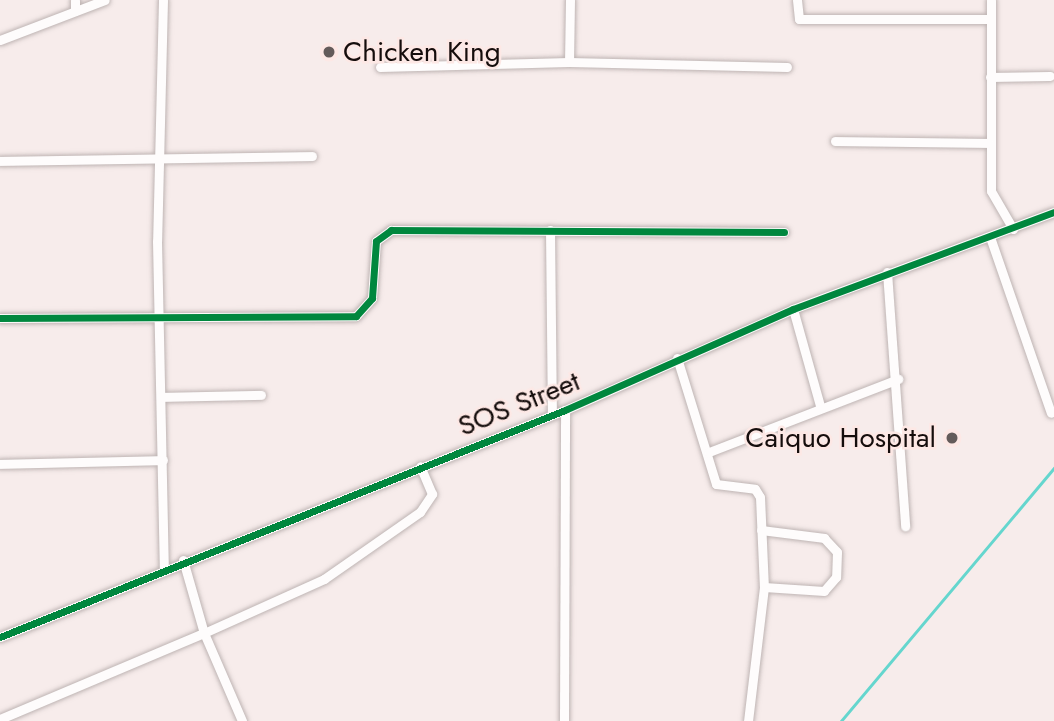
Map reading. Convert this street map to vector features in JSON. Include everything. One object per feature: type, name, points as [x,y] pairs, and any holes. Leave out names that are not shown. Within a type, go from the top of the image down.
[{"type":"street","points":[[75,0],[75,11]]},
{"type":"street","points":[[0,40],[104,0]]},
{"type":"street","points":[[163,0],[159,318],[164,567]]},
{"type":"street","points":[[569,62],[570,0]]},
{"type":"street","points":[[797,0],[799,19],[991,19]]},
{"type":"street","points":[[990,0],[988,143],[993,202],[1013,229]]},
{"type":"street","points":[[380,67],[569,62],[787,66]]},
{"type":"street","points":[[990,77],[1050,76]]},
{"type":"street","points":[[835,141],[988,143]]},
{"type":"street","points":[[0,161],[159,162],[312,156]]},
{"type":"street","name":"SOS Street","points":[[0,636],[164,567],[565,410],[677,358],[793,309],[1054,212]]},
{"type":"street","points":[[550,230],[552,414]]},
{"type":"street","points":[[0,318],[356,316],[372,298],[376,242],[384,233],[550,230],[784,232]]},
{"type":"street","points":[[990,237],[1051,413]]},
{"type":"street","points":[[887,272],[898,379],[905,526]]},
{"type":"street","points":[[793,309],[820,406]]},
{"type":"street","points":[[677,358],[719,488],[758,493],[764,587],[748,721]]},
{"type":"street","points":[[709,452],[820,406],[898,379]]},
{"type":"street","points":[[162,397],[261,395]]},
{"type":"street","points":[[564,721],[565,410]]},
{"type":"street","points":[[0,464],[163,460]]},
{"type":"street","points":[[0,719],[324,579],[420,512],[432,494],[420,466]]},
{"type":"street","points":[[761,530],[824,538],[837,552],[836,577],[824,591],[764,587]]},
{"type":"street","points":[[183,560],[204,633],[242,721]]},
{"type":"waterway","points":[[841,721],[1054,468]]},
{"type":"cycle path","points":[[0,637],[565,410],[793,309],[1054,212]]},
{"type":"cycle path","points":[[0,318],[356,316],[372,298],[376,241],[391,230],[784,232]]},
{"type":"place","name":"Chicken King","points":[[329,52]]},
{"type":"place","name":"Caiquo Hospital","points":[[952,438]]}]
